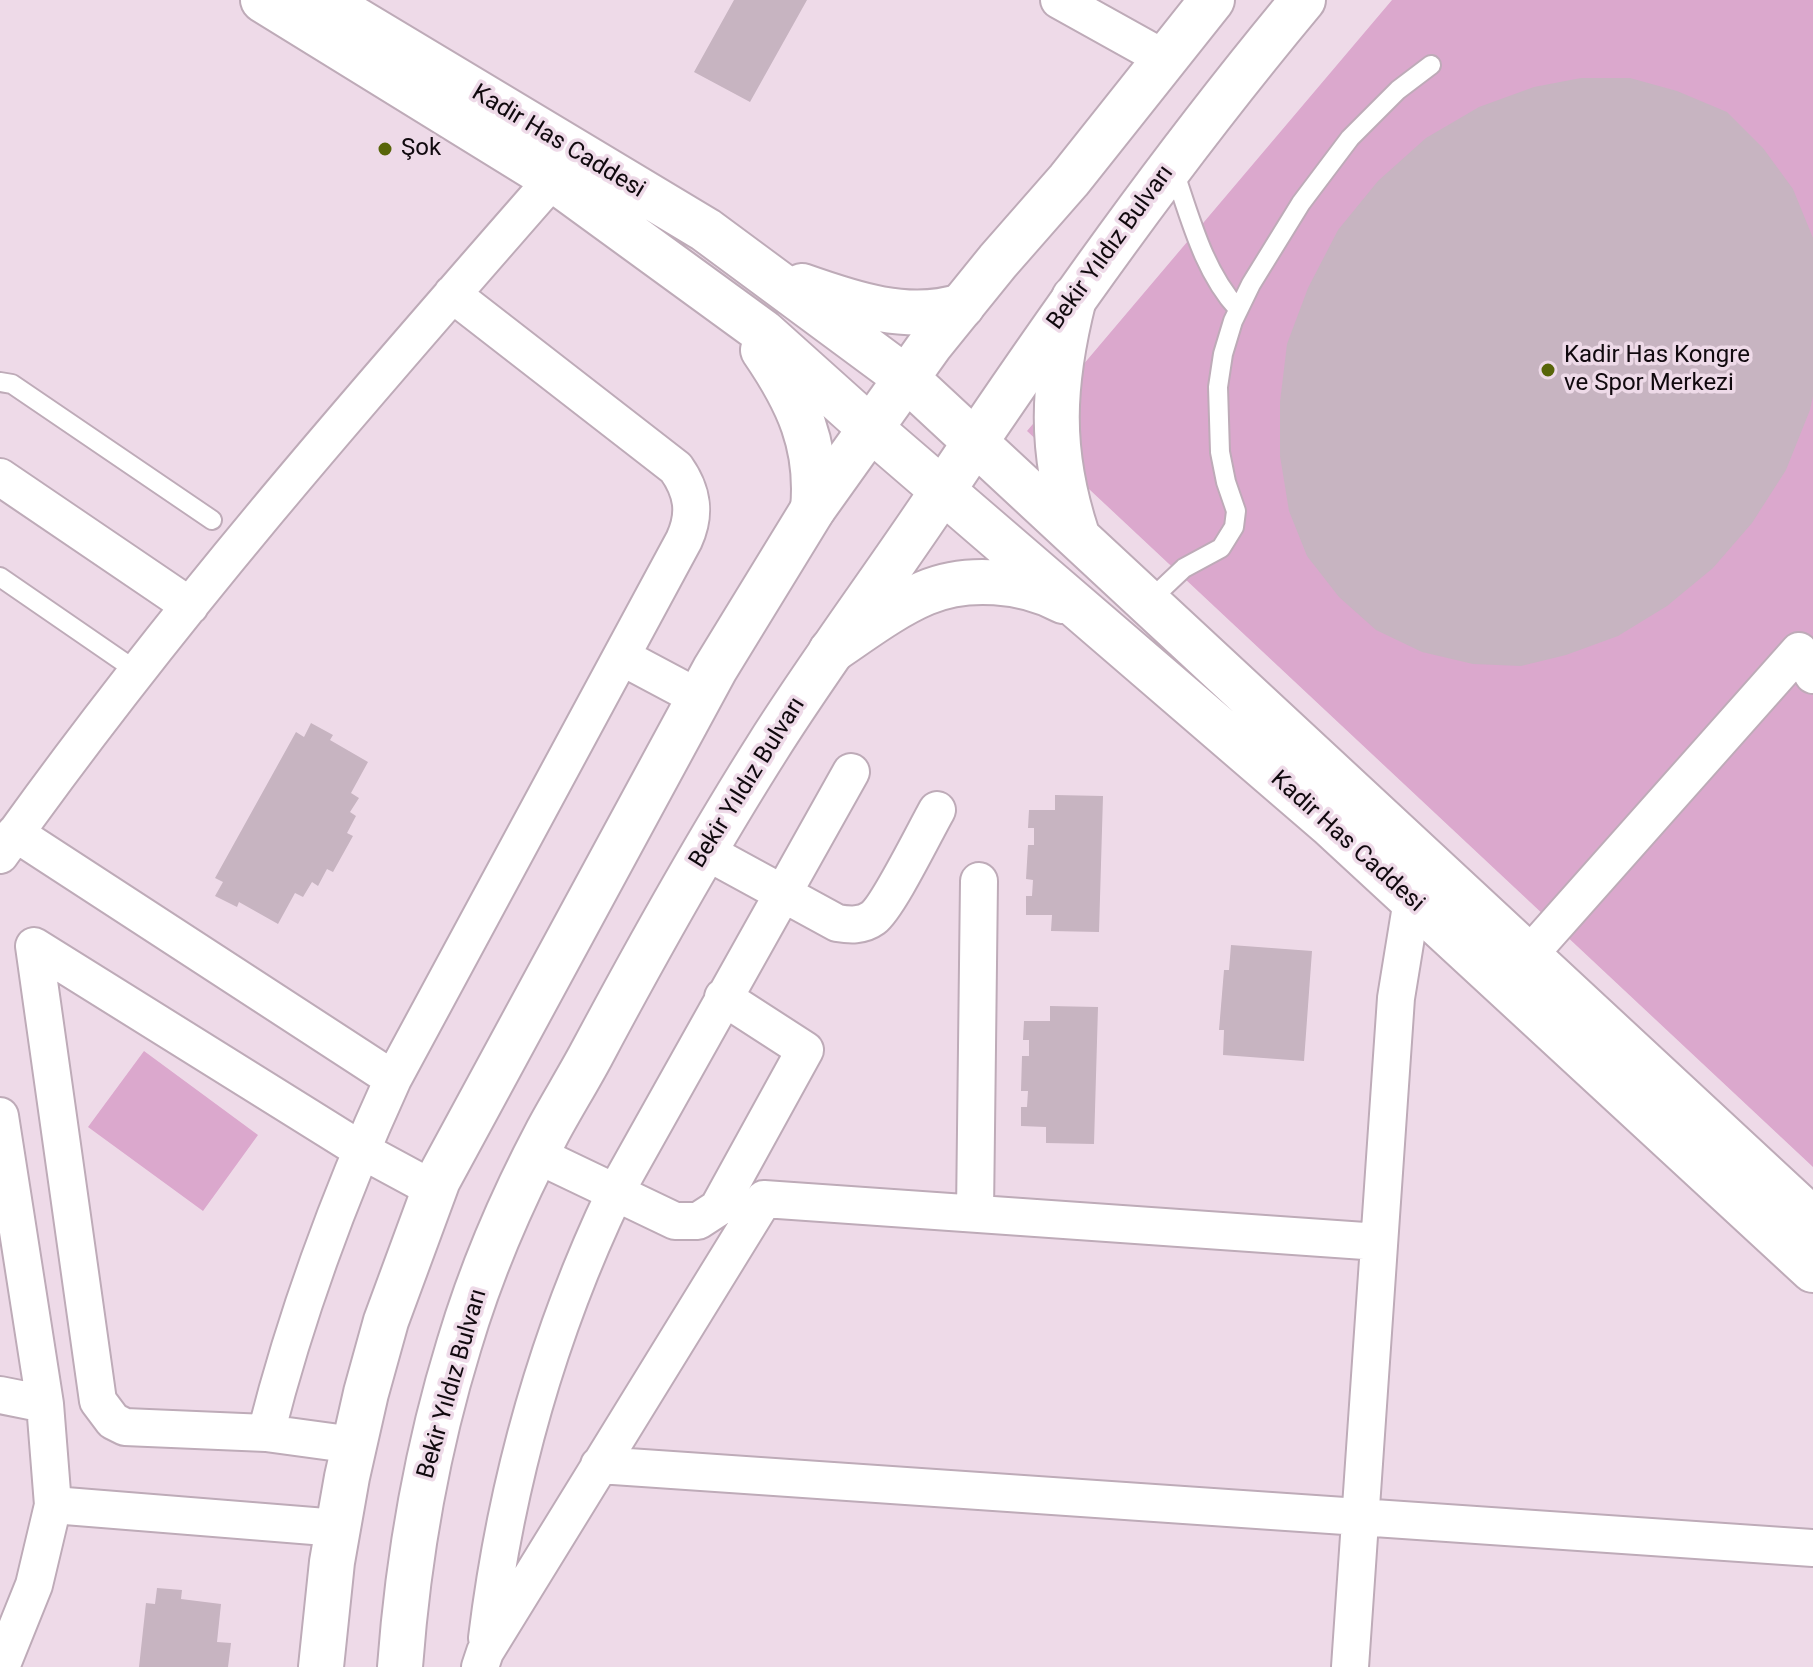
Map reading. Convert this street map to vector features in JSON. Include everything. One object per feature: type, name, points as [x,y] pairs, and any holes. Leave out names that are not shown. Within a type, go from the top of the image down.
[{"type":"street","name":"Kadir Has Caddesi","points":[[263,0],[553,179],[737,312],[1331,825],[1813,1270]]},
{"type":"street","name":"Kadir Has Caddesi","points":[[323,0],[706,230],[906,378],[1813,1220]]},
{"type":"street","points":[[1059,0],[1165,59]]},
{"type":"street","points":[[321,1667],[338,1528],[354,1445],[386,1321],[435,1190],[699,698],[813,509],[906,378],[962,306],[1069,180],[1212,0]]},
{"type":"street","name":"Bekir Yıldız Bulvarı","points":[[400,1667],[411,1560],[439,1416],[459,1342],[514,1200],[643,959],[705,851],[831,651],[944,489],[974,440],[1171,165],[1303,0]]},
{"type":"street","points":[[393,1079],[8,844],[190,606],[452,294],[553,179]]},
{"type":"street","points":[[775,281],[870,307],[907,313],[930,313],[962,306]]},
{"type":"street","points":[[266,1433],[306,1292],[361,1150],[393,1079],[690,527],[691,499],[686,483],[676,468],[452,294]]},
{"type":"street","points":[[1075,296],[1060,362],[1055,428],[1065,498],[1077,535]]},
{"type":"street","points":[[737,312],[799,411],[810,442],[814,467],[813,509]]},
{"type":"street","points":[[0,477],[190,606]]},
{"type":"street","points":[[831,651],[927,592],[964,583],[1027,588],[1058,598],[1086,614]]},
{"type":"street","points":[[1528,956],[1799,651],[1813,675]]},
{"type":"street","points":[[622,657],[699,698]]},
{"type":"street","points":[[482,1660],[497,1564],[524,1433],[572,1289],[615,1193],[851,772]]},
{"type":"street","points":[[705,851],[837,923],[850,925],[872,920],[879,913],[937,810]]},
{"type":"street","points":[[975,1213],[979,881]]},
{"type":"street","points":[[1350,1667],[1396,998],[1412,900]]},
{"type":"street","points":[[354,1445],[266,1433],[125,1427],[113,1421],[98,1401],[34,946],[361,1150],[435,1190]]},
{"type":"street","points":[[537,1155],[664,1217],[686,1222],[708,1216],[725,1198],[805,1050],[723,997]]},
{"type":"street","points":[[0,1116],[45,1404],[53,1505],[34,1585],[1,1667]]},
{"type":"street","points":[[482,1660],[764,1199],[1379,1242]]},
{"type":"street","points":[[0,1395],[45,1404]]},
{"type":"street","points":[[599,1465],[1813,1548]]},
{"type":"street","points":[[53,1505],[338,1528]]},
{"type":"lane","points":[[1148,602],[1184,568],[1221,548],[1234,527],[1236,511],[1226,482],[1217,421],[1223,354],[1238,309],[1271,248],[1333,159],[1388,99],[1431,65]]},
{"type":"lane","points":[[1171,165],[1205,257],[1222,291],[1238,309]]},
{"type":"lane","points":[[0,382],[12,384],[212,520]]},
{"type":"lane","points":[[0,577],[138,672]]},
{"type":"shaded area","points":[[1392,0],[1813,0],[1813,1167],[1027,431]]},
{"type":"shaded area","points":[[144,1051],[258,1135],[203,1211],[88,1127]]},
{"type":"building","points":[[734,0],[807,0],[750,102],[694,72]]},
{"type":"building","name":"Kadir Has Kongre ve Spor Merkezi","points":[[1581,78],[1630,78],[1677,91],[1727,112],[1763,148],[1793,189],[1813,238],[1813,396],[1786,470],[1752,523],[1713,568],[1667,606],[1618,636],[1566,655],[1521,666],[1473,664],[1422,652],[1376,630],[1339,597],[1307,556],[1289,511],[1280,456],[1280,402],[1287,344],[1308,288],[1338,230],[1378,181],[1426,138],[1479,107],[1534,87]]},
{"type":"building","points":[[311,723],[333,735],[330,740],[368,762],[351,793],[359,798],[350,812],[356,816],[347,833],[353,836],[333,872],[327,869],[318,886],[312,882],[303,897],[295,893],[278,924],[239,902],[237,907],[215,896],[223,882],[215,878],[296,732],[304,737]]},
{"type":"building","points":[[1055,795],[1103,796],[1099,932],[1051,931],[1052,915],[1026,915],[1026,896],[1032,896],[1033,880],[1026,879],[1028,845],[1034,845],[1034,828],[1028,828],[1029,810],[1055,810]]},
{"type":"building","points":[[1231,945],[1312,951],[1304,1061],[1223,1055],[1224,1030],[1219,1030],[1224,970],[1229,970]]},
{"type":"building","points":[[1050,1006],[1098,1007],[1094,1144],[1046,1143],[1046,1127],[1021,1126],[1021,1107],[1027,1107],[1028,1091],[1021,1091],[1022,1056],[1029,1056],[1029,1040],[1023,1040],[1024,1021],[1050,1021]]},
{"type":"building","points":[[157,1588],[182,1590],[181,1599],[221,1604],[217,1642],[231,1643],[228,1667],[139,1667],[146,1603],[155,1604]]},
{"type":"place","name":"Şok","points":[[385,149]]},
{"type":"place","name":"Kadir Has Kongre ve Spor Merkezi","points":[[1548,370]]}]
